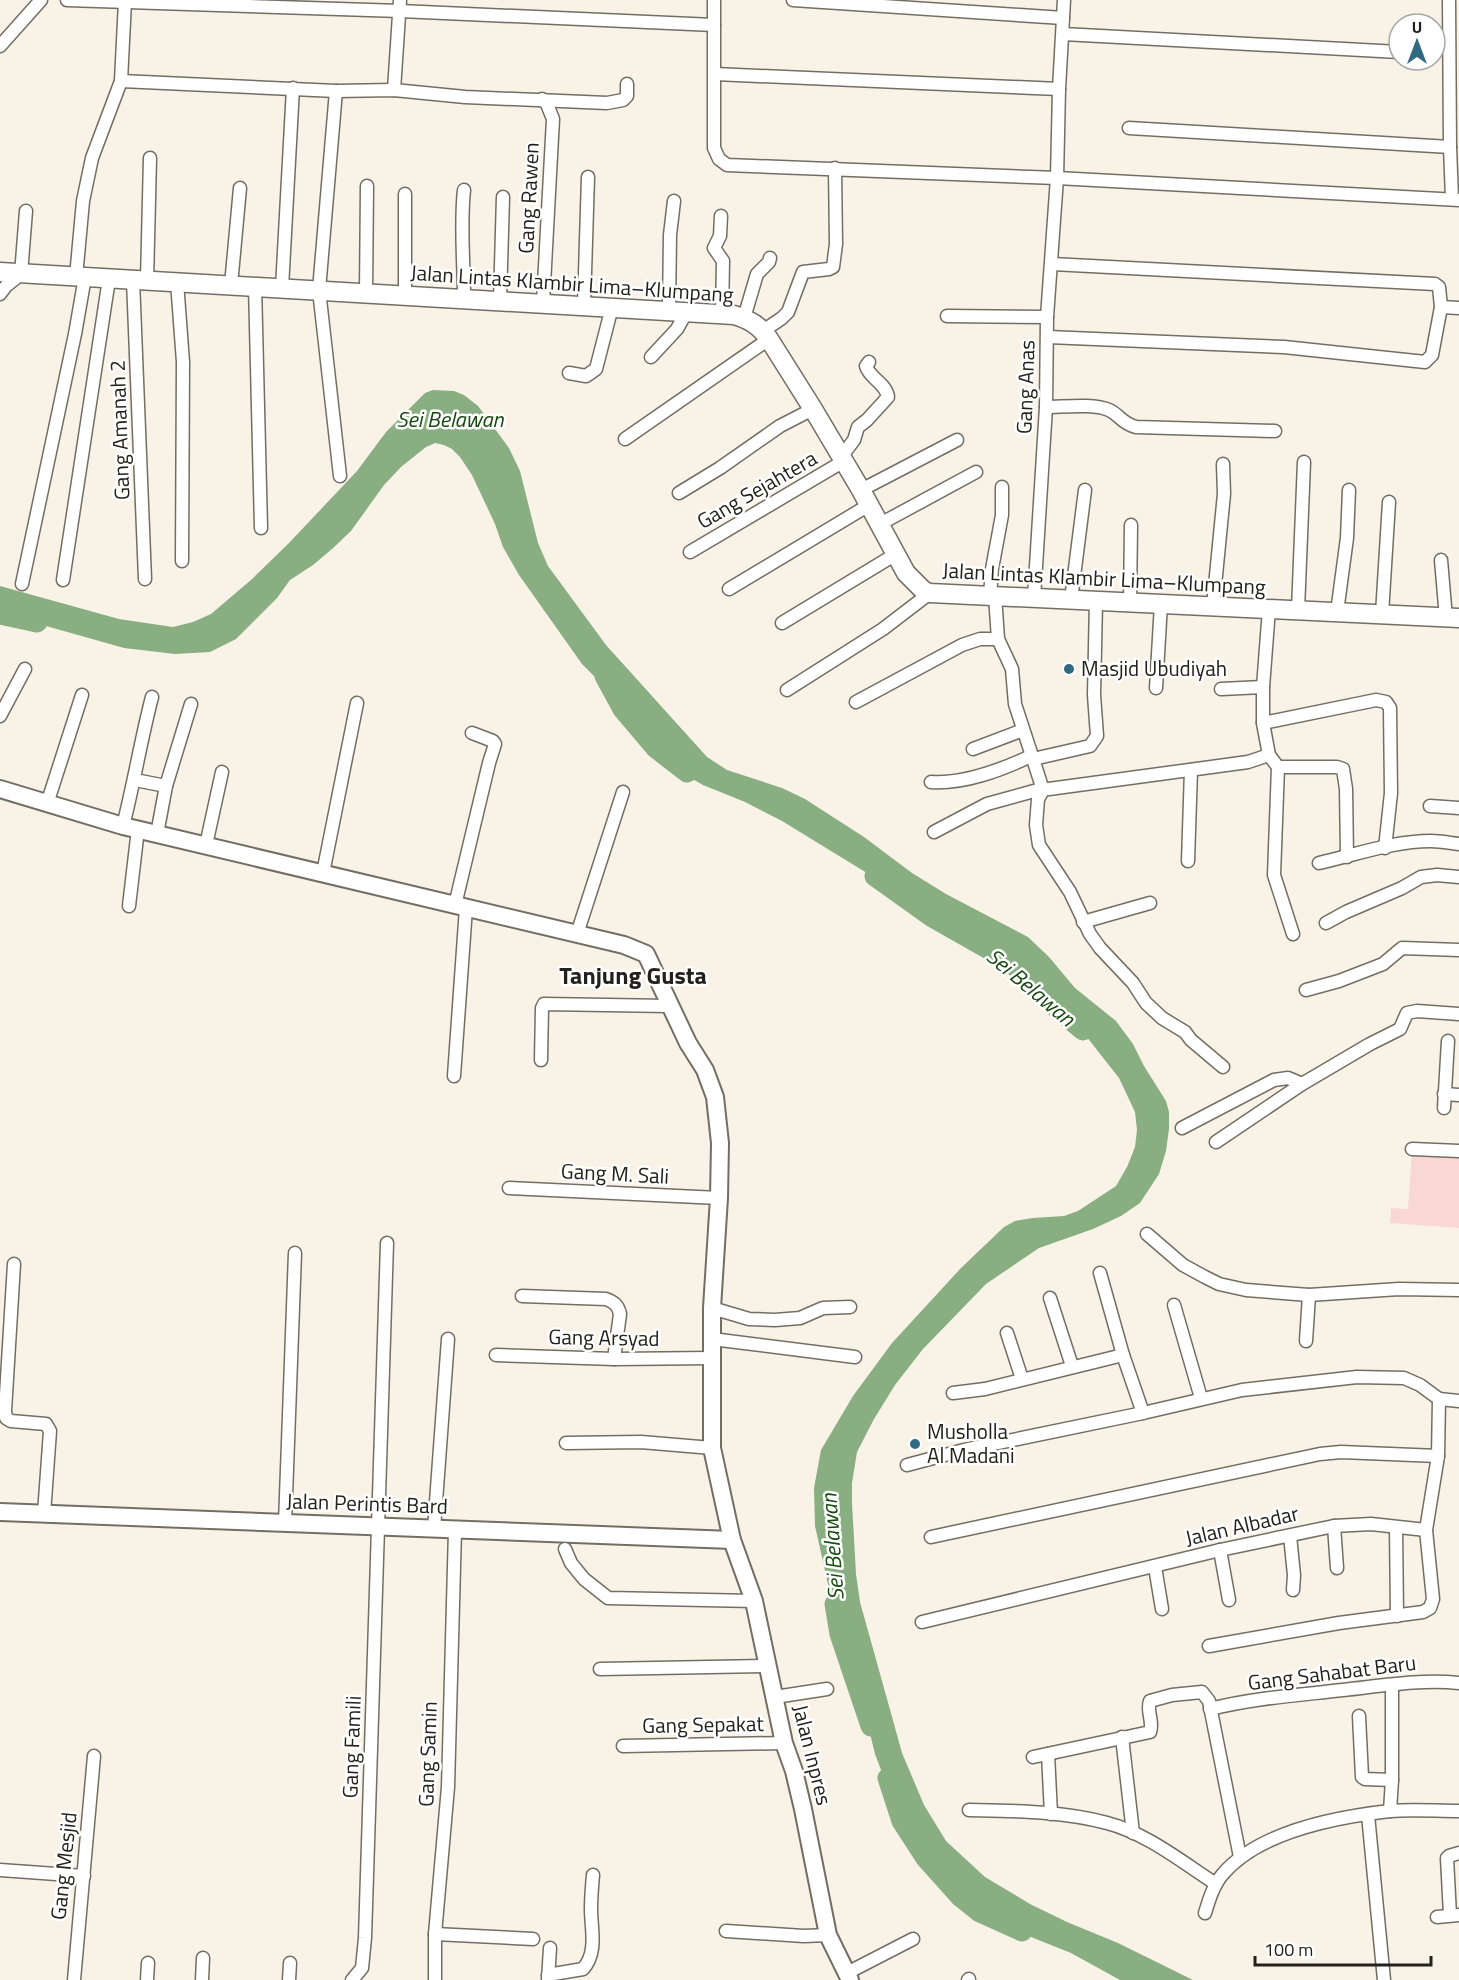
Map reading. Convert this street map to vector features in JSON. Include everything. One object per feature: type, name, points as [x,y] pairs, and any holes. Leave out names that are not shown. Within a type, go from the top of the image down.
[{"type":"main road","name":"Jalan Lintas Klambir Lima–Klumpang","points":[[0,272],[678,310],[722,313],[749,319],[766,335],[865,497],[906,573],[924,591],[1452,618]]},
{"type":"street","points":[[0,46],[41,0]]},
{"type":"street","points":[[67,0],[400,5],[714,25]]},
{"type":"street","points":[[714,0],[714,148],[722,162],[727,165],[1057,178],[1456,200],[1453,61],[1449,0]]},
{"type":"street","points":[[793,0],[952,5],[1063,18]]},
{"type":"street","name":"Gang Anas","points":[[1035,598],[1064,0]]},
{"type":"street","points":[[22,584],[75,334],[80,277],[82,201],[92,158],[121,81],[125,1]]},
{"type":"street","points":[[394,90],[400,5]]},
{"type":"street","points":[[1063,34],[1387,51]]},
{"type":"street","points":[[715,74],[1059,89]]},
{"type":"street","points":[[121,81],[336,91],[394,90],[443,96],[616,102],[627,96],[627,84]]},
{"type":"street","points":[[282,288],[293,88]]},
{"type":"street","points":[[336,91],[319,290],[327,377],[340,476]]},
{"type":"street","name":"Gang Rawen","points":[[542,99],[547,104],[552,119],[543,303]]},
{"type":"street","points":[[1129,128],[1453,143]]},
{"type":"street","name":"Gang Amanah 2","points":[[145,579],[140,280],[150,158]]},
{"type":"street","points":[[625,439],[766,335],[788,312],[802,272],[833,267],[836,244],[835,168]]},
{"type":"street","points":[[584,305],[588,177]]},
{"type":"street","points":[[366,293],[367,186]]},
{"type":"street","points":[[231,285],[240,188]]},
{"type":"street","points":[[464,190],[461,228],[464,249],[464,298]]},
{"type":"street","points":[[405,194],[405,295]]},
{"type":"street","points":[[500,300],[503,197]]},
{"type":"street","points":[[651,357],[677,329],[678,310],[670,229],[674,201]]},
{"type":"street","points":[[0,294],[21,274],[26,211]]},
{"type":"street","points":[[721,216],[720,236],[714,248],[723,261],[722,313]]},
{"type":"street","points":[[744,318],[757,274],[766,266],[770,258]]},
{"type":"street","points":[[1047,337],[1284,347],[1425,362],[1432,355],[1441,307],[1439,287],[1431,284],[1052,264]]},
{"type":"street","points":[[63,580],[109,279]]},
{"type":"street","points":[[177,282],[183,362],[182,561]]},
{"type":"street","points":[[255,286],[261,528]]},
{"type":"street","points":[[569,374],[586,376],[596,369],[612,307]]},
{"type":"street","points":[[1441,307],[1459,308]]},
{"type":"street","points":[[947,316],[1047,317]]},
{"type":"street","points":[[842,459],[854,440],[858,427],[888,397],[886,389],[867,371],[866,366],[869,362]]},
{"type":"street","points":[[1046,407],[1085,407],[1108,410],[1125,424],[1137,428],[1275,431]]},
{"type":"street","points":[[679,493],[720,468],[780,426],[813,409]]},
{"type":"street","points":[[729,588],[865,497],[957,440]]},
{"type":"street","name":"Gang Sejahtera","points":[[690,552],[842,459]]},
{"type":"street","points":[[1298,610],[1304,462]]},
{"type":"street","points":[[1213,606],[1224,494],[1222,464]]},
{"type":"street","points":[[880,524],[976,472]]},
{"type":"street","points":[[1002,487],[1002,515],[992,569],[993,596],[998,639],[1012,669],[1014,697],[1043,790],[1038,799],[1036,825],[1039,845],[1070,892],[1083,922],[1100,948],[1133,982],[1146,1003],[1162,1018],[1185,1032],[1191,1040],[1223,1067]]},
{"type":"street","points":[[1071,600],[1085,490]]},
{"type":"street","points":[[1337,612],[1347,538],[1349,490]]},
{"type":"street","points":[[1382,614],[1389,502]]},
{"type":"street","points":[[1130,602],[1131,525]]},
{"type":"street","points":[[782,623],[896,554]]},
{"type":"street","points":[[1441,560],[1452,618]]},
{"type":"street","points":[[787,690],[883,628],[930,593]]},
{"type":"street","points":[[931,782],[944,783],[959,780],[1032,757],[1090,747],[1094,743],[1097,736],[1094,677],[1096,601]]},
{"type":"street","points":[[1156,688],[1161,604]]},
{"type":"street","points":[[1269,609],[1263,687],[1263,723],[1269,755],[1278,767],[1274,875],[1293,934]]},
{"type":"street","points":[[856,702],[962,645],[980,639],[998,639]]},
{"type":"street","points":[[0,716],[25,669]]},
{"type":"street","points":[[1221,689],[1263,687]]},
{"type":"street","points":[[47,804],[82,695]]},
{"type":"street","points":[[129,906],[130,827],[135,780],[152,697]]},
{"type":"street","points":[[1263,723],[1367,701],[1386,702],[1390,708],[1391,717],[1391,793],[1385,848]]},
{"type":"street","points":[[323,873],[357,703]]},
{"type":"street","points":[[157,834],[166,786],[191,704]]},
{"type":"street","points":[[973,749],[1023,730]]},
{"type":"street","points":[[454,1076],[461,906],[489,763],[495,744],[493,741],[472,733]]},
{"type":"street","points":[[934,832],[987,804],[1043,790],[1167,771],[1248,762],[1269,755]]},
{"type":"street","points":[[1278,767],[1337,767],[1343,769],[1346,789],[1347,857]]},
{"type":"street","points":[[1188,861],[1191,770]]},
{"type":"street","points":[[206,846],[222,772]]},
{"type":"street","points":[[135,780],[166,786]]},
{"type":"street","name":"Jalan Inpres","points":[[0,789],[157,834],[624,945],[646,954],[669,1006],[705,1070],[715,1097],[720,1143],[712,1308],[712,1448],[732,1540],[754,1600],[784,1743],[794,1771],[803,1809],[828,1935],[849,1976]]},
{"type":"street","points":[[577,934],[623,792]]},
{"type":"street","points":[[1430,806],[1459,808]]},
{"type":"street","points":[[1319,863],[1385,848],[1431,841],[1459,844]]},
{"type":"street","points":[[1326,923],[1421,877],[1437,875],[1459,877]]},
{"type":"street","points":[[1083,922],[1150,903]]},
{"type":"street","points":[[1306,990],[1340,981],[1383,964],[1402,948],[1459,950]]},
{"type":"street","points":[[541,1059],[544,1004],[669,1006]]},
{"type":"street","points":[[1216,1142],[1302,1084],[1400,1029],[1407,1012],[1459,1014]]},
{"type":"street","points":[[1444,1108],[1448,1041]]},
{"type":"street","points":[[1182,1128],[1274,1080],[1288,1078],[1302,1084]]},
{"type":"street","points":[[1444,1094],[1459,1095]]},
{"type":"street","points":[[1412,1149],[1459,1151]]},
{"type":"street","name":"Gang M. Sali","points":[[509,1188],[719,1198]]},
{"type":"street","points":[[1147,1234],[1184,1265],[1219,1284],[1246,1290],[1309,1295],[1399,1289],[1459,1290]]},
{"type":"street","name":"Gang Famili","points":[[352,1980],[362,1968],[365,1938],[387,1243]]},
{"type":"street","points":[[285,1523],[296,1253]]},
{"type":"street","points":[[14,1264],[5,1411],[6,1418],[11,1421],[46,1424],[50,1431],[44,1514]]},
{"type":"street","points":[[1100,1273],[1143,1413]]},
{"type":"street","points":[[1306,1341],[1309,1295]]},
{"type":"street","points":[[522,1296],[613,1301],[618,1306],[620,1314],[614,1359]]},
{"type":"street","points":[[1050,1298],[1072,1366]]},
{"type":"street","points":[[1174,1305],[1201,1398]]},
{"type":"street","points":[[712,1308],[748,1319],[775,1320],[800,1318],[823,1308],[850,1307]]},
{"type":"street","points":[[1007,1333],[1022,1379]]},
{"type":"street","points":[[434,1529],[448,1339]]},
{"type":"street","points":[[712,1339],[855,1357]]},
{"type":"street","name":"Gang Arsyad","points":[[496,1355],[614,1359],[712,1358]]},
{"type":"street","points":[[953,1393],[985,1389],[1124,1355]]},
{"type":"street","points":[[907,1465],[964,1450],[1242,1390],[1357,1377],[1404,1378],[1420,1384],[1439,1399],[1459,1401]]},
{"type":"street","points":[[1209,1646],[1339,1623],[1427,1611],[1432,1599],[1426,1530],[1438,1456],[1439,1399]]},
{"type":"street","points":[[566,1443],[642,1442],[712,1448]]},
{"type":"street","points":[[931,1537],[1320,1454],[1341,1452],[1438,1456]]},
{"type":"street","name":"Jalan Perintis Bard","points":[[0,1512],[732,1540]]},
{"type":"street","name":"Jalan Albadar","points":[[922,1622],[1220,1550],[1334,1526],[1371,1524],[1426,1530]]},
{"type":"street","points":[[1334,1526],[1337,1568]]},
{"type":"street","points":[[1396,1528],[1397,1616]]},
{"type":"street","name":"Gang Samin","points":[[435,1980],[435,1934],[448,1787],[455,1530]]},
{"type":"street","points":[[1290,1536],[1294,1575],[1293,1590]]},
{"type":"street","points":[[565,1549],[571,1563],[584,1580],[608,1598],[754,1600]]},
{"type":"street","points":[[1220,1550],[1229,1600]]},
{"type":"street","points":[[1155,1566],[1162,1609]]},
{"type":"street","points":[[600,1669],[768,1666]]},
{"type":"street","name":"Gang Sahabat Baru","points":[[1210,1709],[1392,1685],[1441,1681],[1459,1683]]},
{"type":"street","points":[[1390,1811],[1392,1685]]},
{"type":"street","points":[[775,1697],[827,1689]]},
{"type":"street","points":[[1033,1757],[1150,1732],[1148,1705],[1154,1699],[1202,1692],[1208,1697],[1240,1857]]},
{"type":"street","points":[[1359,1716],[1362,1777],[1392,1780]]},
{"type":"street","points":[[1122,1737],[1133,1833]]},
{"type":"street","name":"Gang Sepakat","points":[[623,1746],[784,1743]]},
{"type":"street","points":[[1048,1754],[1051,1814]]},
{"type":"street","name":"Gang Mesjid","points":[[74,1980],[94,1756]]},
{"type":"street","points":[[969,1810],[1051,1814],[1108,1823],[1133,1833],[1216,1884]]},
{"type":"street","points":[[1205,1913],[1216,1884],[1240,1857],[1289,1831],[1350,1817],[1390,1811],[1459,1811]]},
{"type":"street","points":[[1368,1815],[1384,1980]]},
{"type":"street","points":[[1437,1917],[1455,1915],[1447,1858],[1459,1853]]},
{"type":"street","points":[[0,1870],[84,1876]]},
{"type":"street","points":[[550,1948],[548,1978],[583,1969],[590,1958],[593,1929],[592,1875]]},
{"type":"street","points":[[726,1931],[804,1936],[828,1935]]},
{"type":"street","points":[[435,1934],[533,1939]]},
{"type":"street","points":[[849,1976],[914,1939]]},
{"type":"street","points":[[202,1980],[203,1958]]},
{"type":"street","points":[[147,1980],[148,1963]]},
{"type":"street","points":[[289,1980],[290,1963]]},
{"type":"shaded area","points":[[1412,1151],[1459,1154],[1459,1228],[1390,1223],[1391,1208],[1408,1209]]},
{"type":"water","name":"Sei Belawan","points":[[433,390],[454,391],[464,395],[478,406],[509,448],[520,471],[538,543],[548,566],[606,645],[707,757],[727,770],[782,788],[805,799],[864,837],[912,873],[946,894],[1028,937],[1049,957],[1075,988],[1116,1021],[1133,1044],[1166,1101],[1169,1112],[1169,1129],[1166,1151],[1159,1174],[1140,1203],[1121,1216],[1093,1229],[1039,1248],[986,1284],[923,1349],[895,1385],[857,1452],[852,1483],[852,1503],[860,1602],[902,1753],[924,1805],[946,1841],[985,1877],[1030,1904],[1118,1943],[1193,1980],[1120,1980],[1071,1953],[1006,1927],[955,1889],[932,1865],[889,1791],[875,1754],[860,1693],[838,1629],[815,1526],[814,1488],[821,1450],[853,1396],[892,1343],[961,1268],[1004,1227],[1015,1221],[1064,1216],[1078,1211],[1116,1186],[1127,1167],[1135,1147],[1137,1130],[1135,1112],[1119,1078],[1086,1036],[1020,971],[960,930],[782,821],[684,774],[623,705],[582,664],[519,575],[503,547],[472,475],[460,457],[444,445],[435,443],[426,447],[401,467],[384,485],[351,531],[313,565],[290,580],[277,598],[236,639],[210,652],[175,654],[124,648],[0,613],[0,586],[119,619],[173,627],[211,614],[289,543],[357,471],[386,432],[425,393]]},
{"type":"waterway","name":"Sei Belawan","points":[[0,614],[37,622]]},
{"type":"waterway","name":"Sei Belawan","points":[[605,676],[623,709],[656,748],[687,772]]},
{"type":"waterway","name":"Sei Belawan","points":[[875,876],[931,916],[1005,958],[1083,1030]]},
{"type":"waterway","name":"Sei Belawan","points":[[835,1604],[840,1634],[871,1726]]},
{"type":"waterway","name":"Sei Belawan","points":[[888,1778],[902,1821],[926,1858],[960,1896],[980,1912],[1022,1931]]},
{"type":"place","name":"Masjid Ubudiyah","points":[[1069,669]]},
{"type":"place","name":"Musholla Al Madani","points":[[915,1444]]},
{"type":"district","name":"Tanjung Gusta","points":[[633,976]]}]
